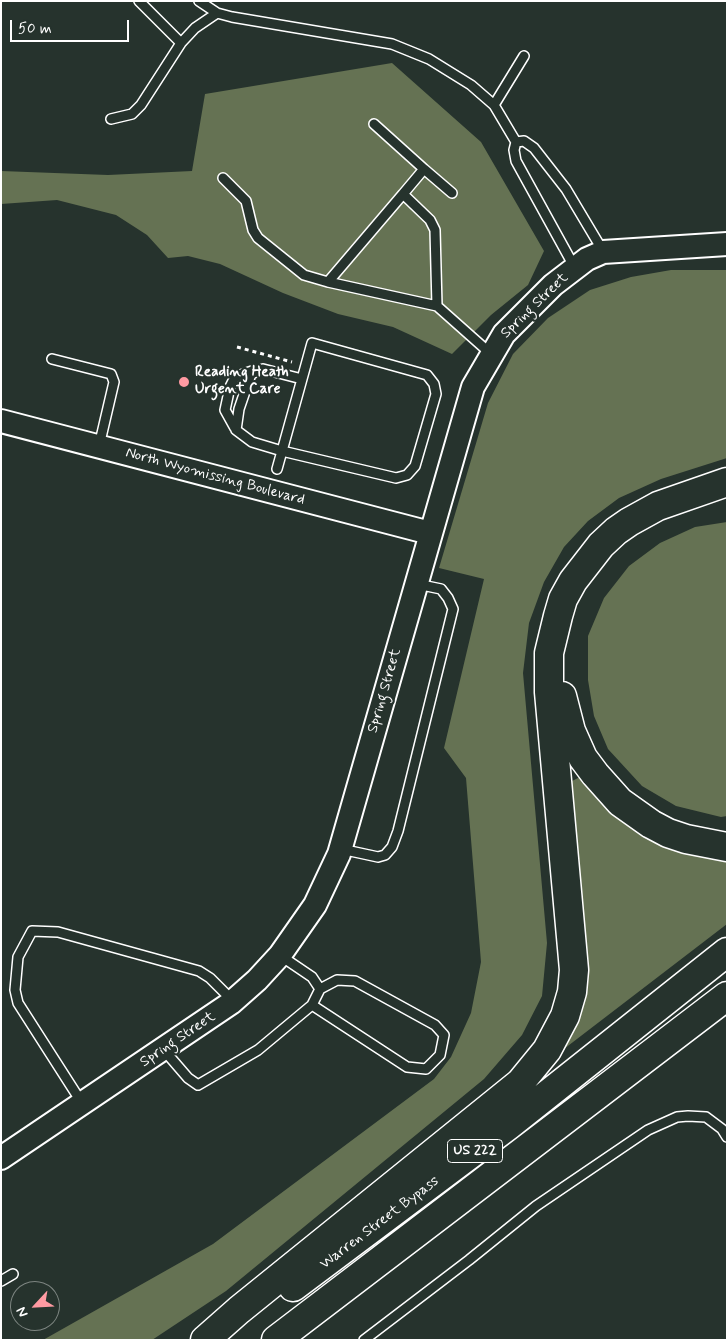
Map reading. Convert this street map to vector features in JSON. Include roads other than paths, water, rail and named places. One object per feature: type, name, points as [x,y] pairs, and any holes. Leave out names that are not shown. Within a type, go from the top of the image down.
[{"type":"highway","points":[[720,489],[655,518],[620,542],[601,561],[584,585],[572,612],[564,642],[561,678],[562,697],[571,731],[583,758],[608,790],[634,813],[668,833],[692,841],[727,847]]},
{"type":"highway","points":[[205,1340],[254,1297],[520,1083],[547,1050],[565,1016],[572,992],[574,970],[550,707],[548,673],[552,634],[563,599],[573,581],[601,545],[628,522],[645,513],[720,489]]},
{"type":"highway","name":"Warren Street Bypass","points":[[216,1340],[340,1253],[509,1125],[727,952]]},
{"type":"highway","name":"Warren Street Bypass","points":[[276,1340],[727,996]]},
{"type":"street","name":"Spring Street","points":[[1,1158],[233,1001],[257,980],[280,955],[315,905],[341,848],[415,583],[473,387],[504,334],[553,285],[587,259],[603,252],[727,244]]},
{"type":"street","name":"North Wyomissing Boulevard","points":[[1,421],[430,533]]},
{"type":"lane","points":[[139,1],[181,43]]},
{"type":"lane","points":[[199,1],[217,13],[392,44],[429,59],[472,85],[494,105],[516,142],[514,150],[516,161],[575,268]]},
{"type":"lane","points":[[111,119],[132,114],[141,105],[181,43],[195,28],[217,13]]},
{"type":"lane","points":[[494,105],[524,56]]},
{"type":"lane","points":[[374,124],[452,193]]},
{"type":"lane","points":[[516,142],[524,141],[534,148],[566,189],[603,252]]},
{"type":"lane","points":[[328,282],[424,168]]},
{"type":"lane","points":[[223,178],[246,201],[253,230],[258,238],[304,276],[437,306],[491,354]]},
{"type":"lane","points":[[403,194],[430,220],[435,230],[437,306]]},
{"type":"lane","points":[[277,468],[282,452],[312,343],[426,375],[434,384],[436,394],[414,466],[407,475],[396,478],[282,452],[252,442],[236,430],[226,410],[230,387],[235,377],[256,370],[270,370],[302,379]]},
{"type":"lane","points":[[52,359],[111,374],[114,382],[99,446]]},
{"type":"lane","points":[[236,430],[236,418],[246,381],[256,370]]},
{"type":"lane","points":[[341,848],[378,857],[385,855],[392,847],[398,831],[453,609],[441,589],[415,583]]},
{"type":"lane","points":[[82,1103],[18,1003],[15,990],[18,957],[32,931],[58,932],[199,971],[210,978],[233,1001]]},
{"type":"lane","points":[[280,955],[312,977],[320,989]]},
{"type":"lane","points":[[163,1049],[188,1078],[198,1085],[258,1050],[312,1005],[320,989],[337,980],[355,980],[435,1025],[444,1035],[440,1056],[426,1069],[407,1067],[312,1005]]},
{"type":"lane","points":[[364,1340],[536,1206],[648,1130],[677,1117],[706,1117],[722,1129],[727,1137]]},
{"type":"lane","points":[[1,1281],[13,1274]]},
{"type":"place","name":"Reading Heath Urgent Care","points":[[184,382]]}]
